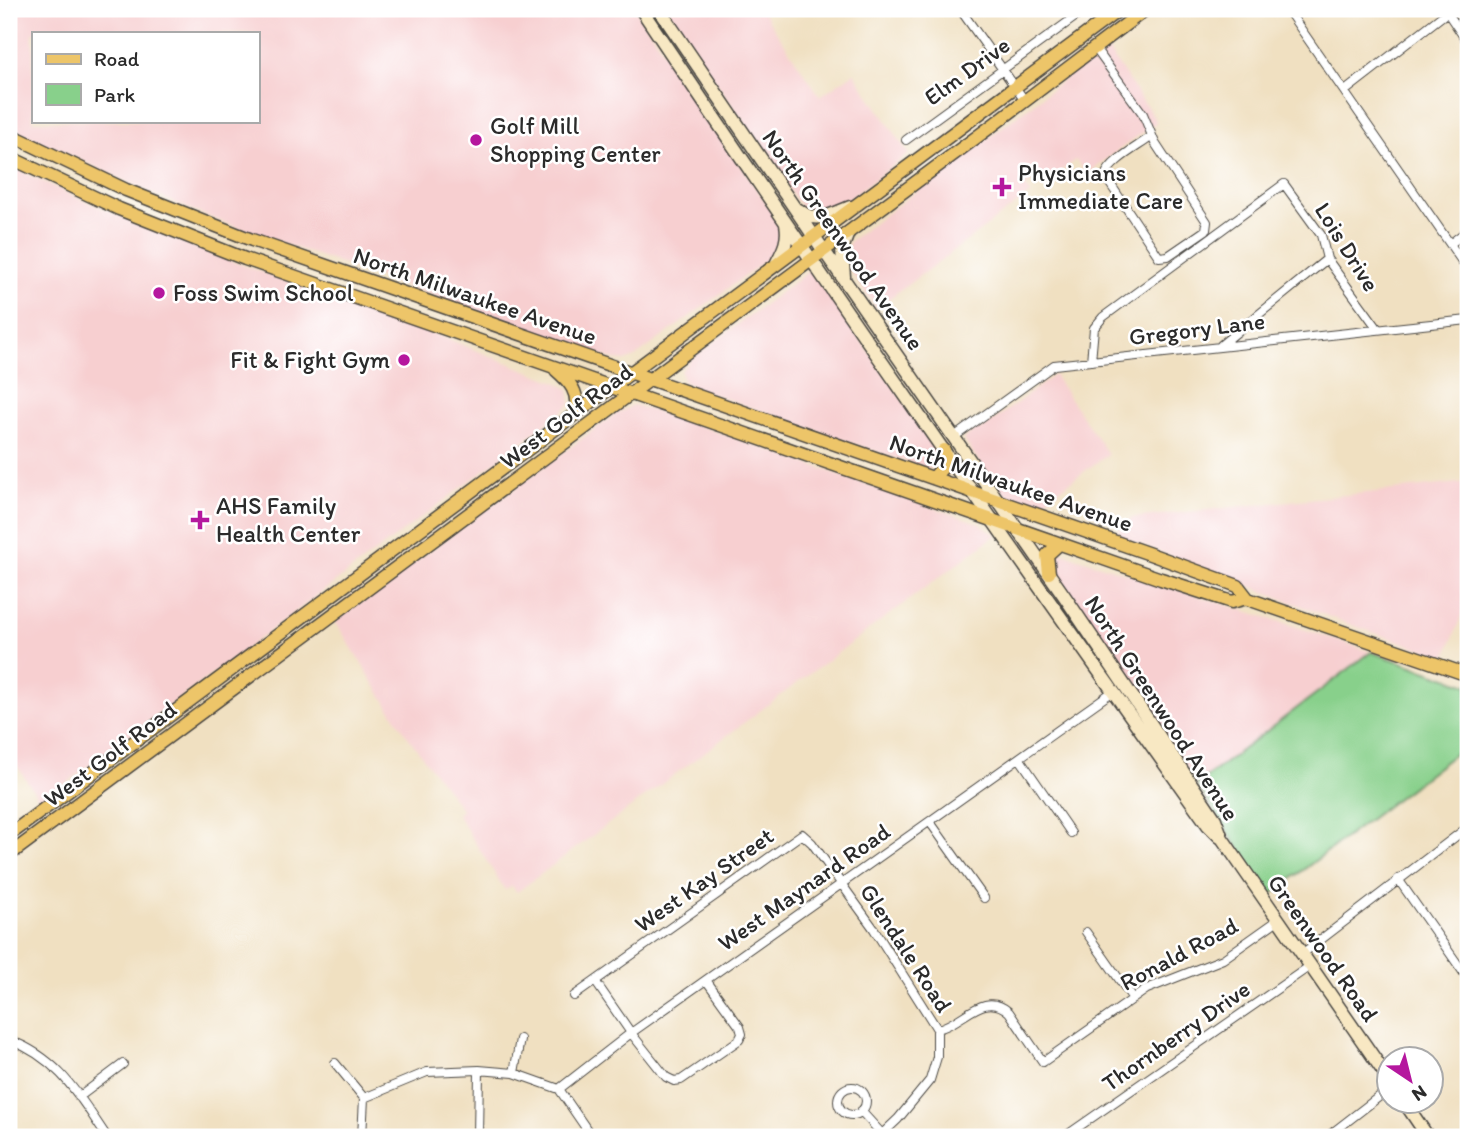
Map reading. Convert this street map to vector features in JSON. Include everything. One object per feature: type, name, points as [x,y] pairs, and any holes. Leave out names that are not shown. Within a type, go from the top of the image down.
[{"type":"main road","name":"North Greenwood Avenue","points":[[641,9],[786,224],[1112,692],[1208,825],[1222,838]]},
{"type":"main road","name":"North Greenwood Avenue","points":[[659,9],[1049,573],[1215,820],[1222,838]]},
{"type":"main road","name":"West Golf Road","points":[[9,835],[1119,9]]},
{"type":"main road","name":"West Golf Road","points":[[9,855],[1146,9]]},
{"type":"main road","name":"North Milwaukee Avenue","points":[[9,134],[105,180],[210,224],[1238,586],[1247,598],[1468,675]]},
{"type":"main road","name":"North Milwaukee Avenue","points":[[9,157],[119,209],[203,244],[1059,544],[1232,602],[1247,598]]},
{"type":"main road","points":[[786,196],[803,214],[814,218],[824,217],[853,205]]},
{"type":"main road","points":[[777,262],[785,248],[788,234],[786,224]]},
{"type":"main road","points":[[845,280],[842,250],[848,233]]},
{"type":"main road","points":[[553,368],[575,390],[575,412]]},
{"type":"main road","points":[[933,478],[947,463],[944,450]]},
{"type":"main road","points":[[1049,573],[1047,555],[1059,544]]},
{"type":"main road","name":"Greenwood Road","points":[[1222,838],[1376,1061]]},
{"type":"main road","points":[[1412,1114],[1428,1137]]},
{"type":"street","points":[[960,9],[1025,101]]},
{"type":"street","name":"Elm Drive","points":[[906,140],[1086,9]]},
{"type":"street","points":[[1287,9],[1468,270]]},
{"type":"street","points":[[1345,91],[1448,10],[1468,43]]},
{"type":"street","points":[[1095,48],[1143,114],[1152,136],[1207,222],[1206,230],[1168,256],[1159,257],[1105,176],[1116,163],[1152,136]]},
{"type":"street","name":"Lois Drive","points":[[1091,361],[1094,328],[1103,317],[1284,184],[1321,235],[1327,259],[1378,330]]},
{"type":"street","points":[[1450,244],[1468,230]]},
{"type":"street","points":[[1221,345],[1327,259]]},
{"type":"street","name":"Gregory Lane","points":[[954,437],[1052,365],[1468,320]]},
{"type":"street","name":"West Maynard Road","points":[[559,1089],[631,1033],[1112,692]]},
{"type":"street","points":[[1020,759],[1072,833]]},
{"type":"street","points":[[930,822],[984,898]]},
{"type":"street","points":[[1302,954],[1468,827]]},
{"type":"street","name":"West Kay Street","points":[[574,996],[802,834],[812,843],[841,886]]},
{"type":"street","points":[[1398,879],[1468,979]]},
{"type":"street","name":"Glendale Road","points":[[841,886],[874,929],[937,1029],[937,1057],[930,1080],[881,1136]]},
{"type":"street","name":"Ronald Road","points":[[937,1029],[950,1025],[985,1004],[1002,1006],[1009,1012],[1043,1062],[1147,989],[1223,959],[1279,920]]},
{"type":"street","points":[[1086,932],[1133,999]]},
{"type":"street","name":"Thornberry Drive","points":[[1064,1137],[1310,966]]},
{"type":"street","points":[[595,981],[631,1033],[666,1077],[674,1081],[681,1080],[739,1040],[742,1034],[740,1027],[706,980]]},
{"type":"street","points":[[514,1073],[520,1039]]},
{"type":"street","points":[[9,1040],[45,1058],[58,1070],[107,1137]]},
{"type":"street","points":[[335,1063],[364,1098],[362,1137]]},
{"type":"street","points":[[79,1097],[123,1064]]},
{"type":"street","points":[[364,1098],[427,1072],[479,1070],[514,1073],[559,1089],[592,1137]]},
{"type":"street","points":[[478,1137],[479,1070]]},
{"type":"street","points":[[1327,1137],[1376,1098]]},
{"type":"street","points":[[861,1111],[881,1136]]},
{"type":"shaded area","name":"Golf Mill Shopping Center","points":[[9,9],[635,9],[784,232],[776,253],[635,357],[625,361],[615,360],[214,219],[9,127]]},
{"type":"shaded area","points":[[666,9],[761,9],[820,96],[854,73],[909,154],[830,213],[804,211]]},
{"type":"shaded area","points":[[1106,47],[1157,122],[1086,174],[1076,160],[1041,186],[1036,178],[1025,187],[1030,194],[879,306],[875,306],[848,268],[844,257],[850,241]]},
{"type":"shaded area","points":[[9,165],[76,197],[201,250],[440,336],[556,382],[569,389],[571,403],[41,802],[9,754]]},
{"type":"shaded area","points":[[812,271],[940,452],[941,462],[936,467],[929,469],[900,460],[696,388],[683,381],[681,371],[690,360]]},
{"type":"shaded area","points":[[1054,375],[1108,454],[1036,507],[1009,497],[998,489],[963,439],[978,427],[981,430]]},
{"type":"shaded area","points":[[633,405],[981,524],[996,535],[517,892],[512,886],[505,890],[457,814],[462,810],[405,733],[335,621],[614,415]]},
{"type":"shaded area","points":[[1468,482],[1468,598],[1446,657],[1351,625],[1116,535],[1121,525],[1132,518]]},
{"type":"shaded area","points":[[1059,552],[1371,652],[1197,784],[1052,568],[1052,558]]},
{"type":"green space","points":[[1371,652],[1468,685],[1468,744],[1269,896],[1197,784]]},
{"type":"place","name":"Golf Mill Shopping Center","points":[[476,140]]},
{"type":"place","name":"Physicians Immediate Care","points":[[1002,187]]},
{"type":"place","name":"Foss Swim School","points":[[159,293]]},
{"type":"place","name":"Fit & Fight Gym","points":[[404,360]]},
{"type":"place","name":"AHS Family Health Center","points":[[200,520]]}]
